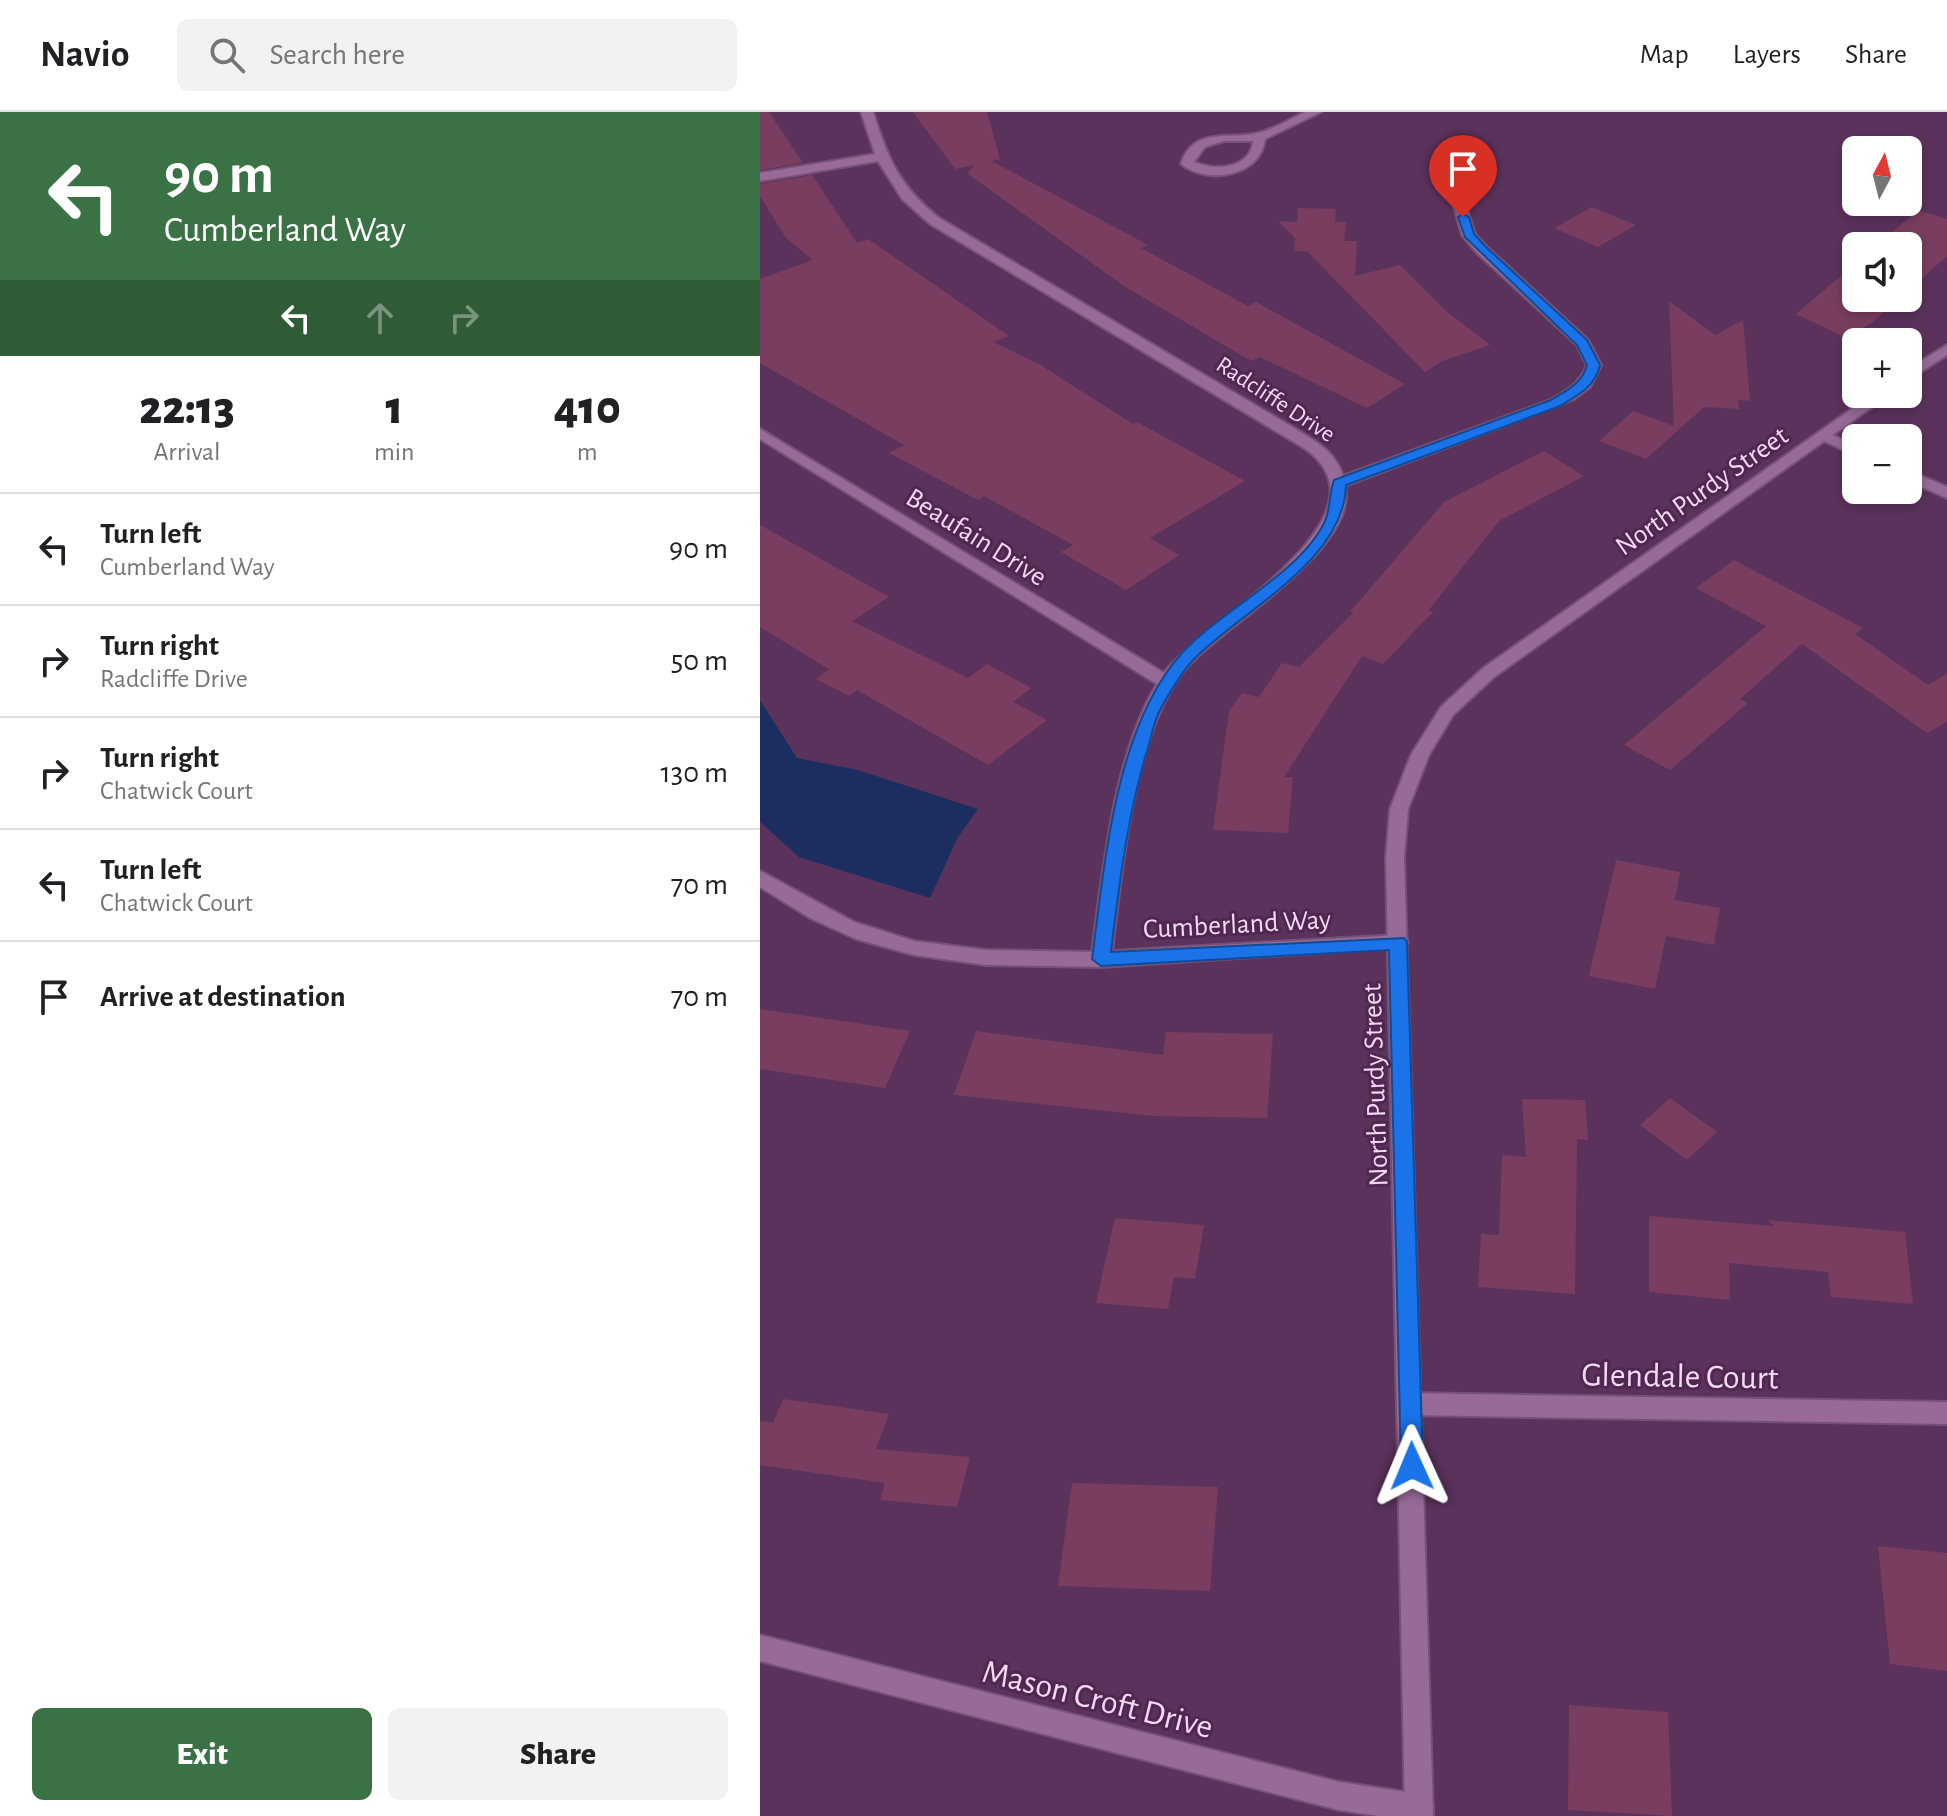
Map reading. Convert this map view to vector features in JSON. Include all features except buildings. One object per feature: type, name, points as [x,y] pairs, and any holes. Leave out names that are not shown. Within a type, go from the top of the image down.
[{"type":"street","name":"Radcliffe Drive","points":[[867,112],[896,186],[918,209],[955,235],[1294,434],[1331,464],[1339,483],[1338,503],[1332,523],[1319,542],[1302,560],[1187,656],[1151,710],[1128,787],[1116,845],[1101,959]]},
{"type":"street","points":[[1259,137],[1257,153],[1246,165],[1219,171],[1195,169],[1187,164],[1193,151],[1212,139],[1259,137],[1315,112]]},
{"type":"street","points":[[760,177],[883,156]]},
{"type":"street","points":[[1339,483],[1556,403],[1587,383],[1591,375],[1594,365],[1583,343],[1469,235],[1458,200]]},
{"type":"street","points":[[1922,366],[1947,349]]},
{"type":"street","name":"North Purdy Street","points":[[1419,1812],[1395,858],[1399,809],[1420,755],[1447,711],[1488,673],[1864,408]]},
{"type":"street","name":"Beaufain Drive","points":[[760,433],[1167,683]]},
{"type":"street","points":[[1825,436],[1842,444]]},
{"type":"street","points":[[1922,481],[1947,493]]},
{"type":"street","name":"Cumberland Way","points":[[760,878],[832,920],[877,938],[918,949],[986,959],[1101,959],[1398,942]]},
{"type":"street","name":"Glendale Court","points":[[1411,1404],[1947,1413]]},
{"type":"street","name":"Mason Croft Drive","points":[[760,1648],[1339,1796],[1419,1812]]},
{"type":"water","points":[[760,700],[797,758],[858,770],[978,809],[958,837],[930,898],[799,857],[760,822]]},
{"type":"route","points":[[1412,1466],[1398,942],[1101,959],[1116,845],[1128,787],[1151,710],[1187,656],[1302,560],[1319,542],[1332,523],[1338,503],[1339,483],[1556,403],[1587,383],[1591,375],[1594,365],[1583,343],[1482,250],[1469,235],[1463,217]]}]
